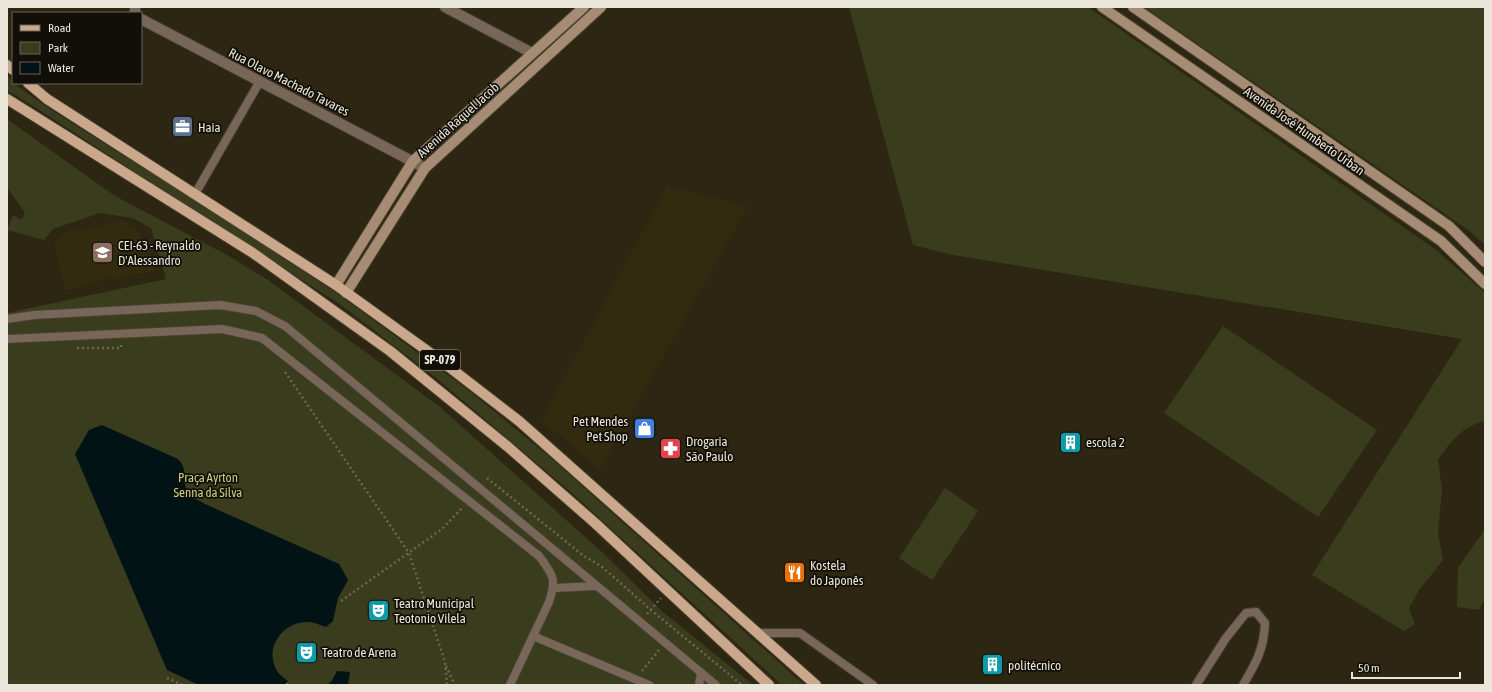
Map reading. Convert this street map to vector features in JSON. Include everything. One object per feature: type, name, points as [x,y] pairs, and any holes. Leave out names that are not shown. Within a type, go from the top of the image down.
[{"type":"main road","name":"SP-079","points":[[29,84],[46,99],[336,285],[440,360],[519,421],[816,685]]},
{"type":"main road","name":"SP-079","points":[[7,99],[253,253],[390,351],[507,446],[595,523],[769,685]]},
{"type":"street","points":[[445,7],[532,53]]},
{"type":"street","name":"Avenida Raquel Jacob","points":[[336,285],[413,161],[584,7]]},
{"type":"street","name":"Avenida Raquel Jacob","points":[[346,293],[425,168],[601,7]]},
{"type":"street","name":"Avenida José Humberto Urban","points":[[1102,7],[1440,241],[1485,284]]},
{"type":"street","name":"Avenida José Humberto Urban","points":[[1133,7],[1449,226],[1485,262]]},
{"type":"street","name":"Rua Olavo Machado Tavares","points":[[142,20],[425,168]]},
{"type":"lane","points":[[195,194],[260,81]]},
{"type":"lane","points":[[7,319],[34,315],[220,305],[256,312],[285,326],[716,685]]},
{"type":"lane","points":[[7,339],[222,329],[262,338],[539,556],[553,575],[554,588],[510,685]]},
{"type":"lane","points":[[554,588],[596,586]]},
{"type":"lane","points":[[1196,685],[1226,638],[1246,613],[1256,612],[1265,623],[1265,638],[1260,657],[1243,685]]},
{"type":"lane","points":[[757,633],[800,633],[873,685]]},
{"type":"lane","points":[[533,636],[649,685]]},
{"type":"lane","points":[[699,685],[701,673]]},
{"type":"path","points":[[284,370],[409,553],[454,685]]},
{"type":"path","points":[[342,601],[442,529],[469,501]]},
{"type":"path","points":[[640,622],[667,591]]},
{"type":"path","points":[[635,679],[665,643]]},
{"type":"path","points":[[445,662],[447,685]]},
{"type":"path","points":[[167,678],[184,685]]},
{"type":"path","points":[[287,685],[288,681]]},
{"type":"shaded area","points":[[667,186],[748,206],[600,469],[541,420]]},
{"type":"shaded area","name":"CEI-63 - Reynaldo D'Alessandro","points":[[122,220],[133,225],[143,237],[155,271],[112,280],[111,277],[101,280],[100,282],[65,291],[54,244],[64,233]]},
{"type":"green space","points":[[849,7],[1088,7],[1435,249],[1485,293],[1485,421],[1463,431],[1452,441],[1438,460],[1442,490],[1438,532],[1443,560],[1420,589],[1409,608],[1415,624],[1404,631],[1312,575],[1462,339],[953,255],[913,245]]},
{"type":"green space","points":[[1144,7],[1485,7],[1485,245],[1467,229]]},
{"type":"green space","points":[[7,75],[12,84],[14,84],[53,111],[210,210],[341,296],[468,390],[552,459],[804,685],[782,685],[572,493],[435,377],[341,305],[19,97],[7,91]]},
{"type":"green space","name":"Praça Ayrton Senna da Silva","points":[[7,119],[115,196],[227,255],[268,280],[440,407],[602,552],[663,612],[753,685],[7,685],[7,313],[166,279],[151,228],[132,218],[100,213],[53,229],[44,240],[7,230],[13,215],[21,220],[25,213],[7,187]]},
{"type":"green space","points":[[1223,326],[1377,430],[1318,517],[1164,413]]},
{"type":"green space","points":[[945,488],[978,511],[932,580],[899,558]]},
{"type":"green space","points":[[1485,529],[1485,598],[1479,610],[1457,607],[1458,568]]},
{"type":"water","points":[[102,425],[178,459],[184,468],[186,490],[194,498],[339,564],[348,580],[338,598],[333,621],[326,627],[308,622],[292,625],[280,635],[276,641],[273,648],[274,664],[280,674],[288,681],[286,685],[199,685],[167,670],[75,454],[89,430]]},
{"type":"water","points":[[337,671],[350,672],[348,685],[327,685],[331,682]]},
{"type":"place","name":"Haia","points":[[183,127]]},
{"type":"place","name":"CEI-63 - Reynaldo D'Alessandro","points":[[102,252]]},
{"type":"place","name":"Pet Mendes Pet Shop","points":[[644,428]]},
{"type":"place","name":"escola 2","points":[[1071,442]]},
{"type":"place","name":"Drogaria São Paulo","points":[[671,448]]},
{"type":"place","name":"Kostela do Japonês","points":[[795,572]]},
{"type":"place","name":"Teatro Municipal Teotonio Vilela","points":[[379,610]]},
{"type":"place","name":"Teatro de Arena","points":[[306,652]]},
{"type":"place","name":"politécnico","points":[[993,665]]}]
